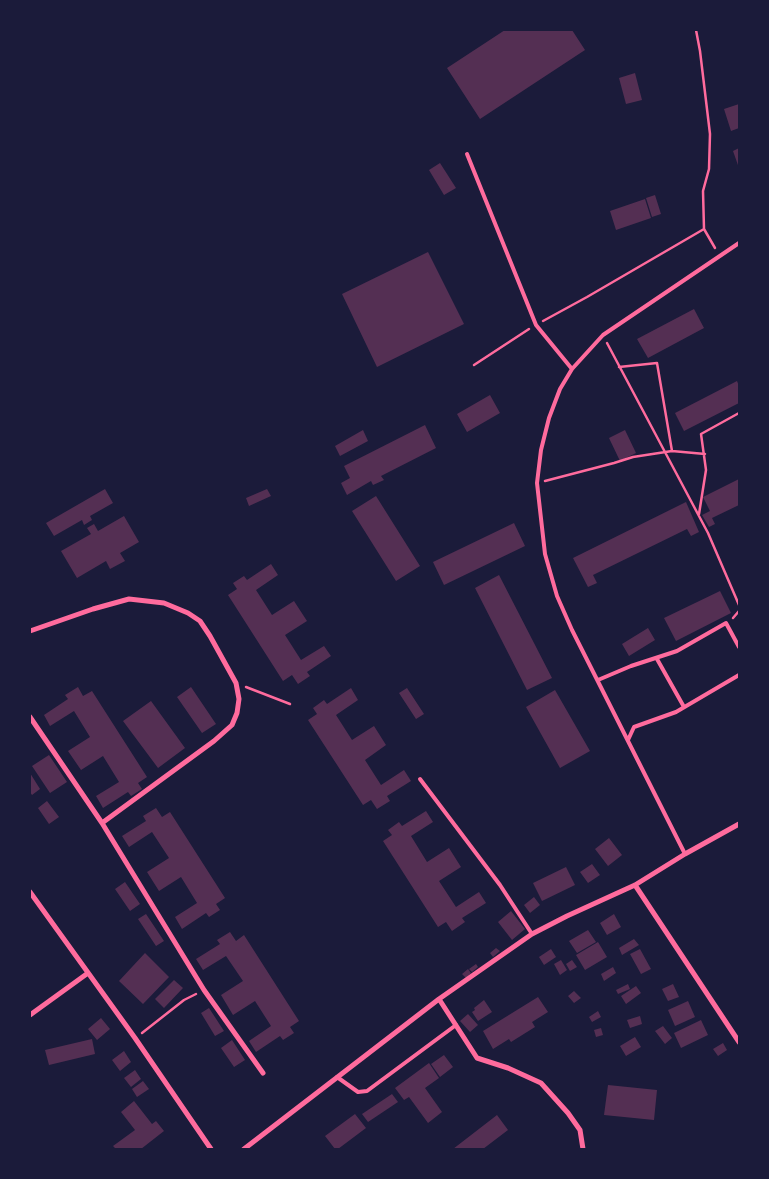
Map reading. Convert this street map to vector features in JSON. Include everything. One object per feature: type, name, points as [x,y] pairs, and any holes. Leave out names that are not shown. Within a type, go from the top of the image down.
[{"type":"street","points":[[30,631],[93,608],[129,599],[164,603],[188,613],[200,622],[236,683],[239,699],[238,713],[232,725],[214,741],[102,823]]},
{"type":"street","points":[[30,718],[102,823],[204,990],[263,1072]]},
{"type":"street","points":[[244,1149],[439,999],[532,934],[636,885],[685,854],[739,824]]},
{"type":"street","points":[[636,885],[739,1042]]},
{"type":"street","points":[[30,892],[135,1038],[211,1149]]},
{"type":"street","points":[[30,1015],[88,973]]},
{"type":"street","points":[[439,999],[477,1058],[508,1068],[541,1083],[568,1113],[580,1130],[583,1149]]},
{"type":"lane","points":[[468,154],[536,325],[572,369]]},
{"type":"lane","points":[[685,854],[557,596],[545,554],[537,483],[540,450],[549,418],[560,389],[572,369],[603,336],[739,243]]},
{"type":"lane","points":[[598,680],[688,646],[726,624],[739,647]]},
{"type":"lane","points":[[657,659],[684,707]]},
{"type":"lane","points":[[628,740],[634,727],[676,712],[739,675]]},
{"type":"lane","points":[[420,779],[500,885],[532,934]]},
{"type":"lane","points":[[337,1077],[358,1092],[367,1091],[456,1025]]},
{"type":"path","points":[[696,30],[703,68],[710,134],[709,169],[703,191],[704,229],[720,256]]},
{"type":"path","points":[[474,365],[536,325],[704,229]]},
{"type":"path","points":[[603,336],[699,515],[739,605]]},
{"type":"path","points":[[619,367],[657,363],[672,451]]},
{"type":"path","points":[[699,515],[706,470],[702,434],[739,413]]},
{"type":"path","points":[[537,483],[614,463],[633,456],[672,451],[705,454]]},
{"type":"path","points":[[236,683],[290,704]]},
{"type":"path","points":[[135,1038],[184,1000],[204,990]]},
{"type":"building","points":[[505,30],[572,30],[585,50],[480,119],[447,68]]},
{"type":"building","points":[[635,73],[642,100],[626,104],[619,78]]},
{"type":"building","points":[[739,104],[739,128],[731,131],[724,109]]},
{"type":"building","points":[[739,148],[739,168],[733,151]]},
{"type":"building","points":[[440,163],[456,188],[444,195],[429,170]]},
{"type":"building","points":[[655,195],[661,214],[652,217],[646,198]]},
{"type":"building","points":[[645,199],[651,218],[616,230],[610,211]]},
{"type":"building","points":[[428,252],[464,324],[377,367],[342,294]]},
{"type":"building","points":[[694,309],[704,328],[648,358],[637,339]]},
{"type":"building","points":[[737,381],[739,386],[739,403],[684,431],[675,413]]},
{"type":"building","points":[[490,395],[500,413],[467,432],[457,414]]},
{"type":"building","points":[[425,425],[436,448],[381,476],[384,480],[373,485],[371,481],[347,495],[341,483],[350,478],[344,466]]},
{"type":"building","points":[[363,430],[368,441],[340,456],[335,446]]},
{"type":"building","points":[[625,430],[636,453],[620,461],[609,438]]},
{"type":"building","points":[[739,479],[739,505],[712,518],[715,524],[709,527],[702,515],[710,511],[703,497]]},
{"type":"building","points":[[105,489],[113,503],[90,516],[92,520],[84,525],[82,520],[54,536],[46,523]]},
{"type":"building","points":[[267,489],[271,496],[249,506],[246,498]]},
{"type":"building","points":[[376,496],[420,566],[396,581],[352,511]]},
{"type":"building","points":[[686,502],[699,532],[691,536],[687,529],[593,575],[597,583],[588,587],[573,558]]},
{"type":"building","points":[[124,516],[139,542],[120,553],[125,561],[110,569],[106,561],[77,578],[61,551],[91,534],[87,528],[94,524],[98,531]]},
{"type":"building","points":[[514,523],[525,546],[444,585],[433,562]]},
{"type":"building","points":[[271,564],[278,575],[256,590],[272,615],[294,601],[307,621],[285,635],[301,660],[324,646],[331,656],[307,672],[310,676],[298,684],[292,675],[283,681],[228,595],[237,589],[233,583],[244,576],[247,580]]},
{"type":"building","points":[[499,575],[552,678],[527,690],[475,588]]},
{"type":"building","points":[[720,591],[731,613],[676,641],[664,618]]},
{"type":"building","points":[[648,628],[655,640],[629,656],[622,644]]},
{"type":"building","points":[[78,687],[83,696],[92,691],[147,777],[138,783],[142,789],[131,796],[128,792],[103,808],[96,796],[119,782],[103,756],[81,770],[68,751],[90,737],[74,711],[50,726],[44,715],[68,699],[65,695]]},
{"type":"building","points":[[191,687],[216,724],[202,733],[177,697]]},
{"type":"building","points":[[351,688],[358,700],[336,715],[352,740],[374,726],[386,745],[365,760],[381,785],[404,770],[411,781],[387,796],[390,801],[377,809],[371,800],[363,805],[308,720],[317,714],[313,708],[324,700],[327,704]]},
{"type":"building","points":[[407,688],[424,714],[416,719],[399,693]]},
{"type":"building","points":[[555,690],[590,751],[560,768],[526,707]]},
{"type":"building","points":[[151,701],[185,748],[158,768],[123,721]]},
{"type":"building","points":[[49,755],[67,782],[50,793],[32,766]]},
{"type":"building","points":[[30,773],[40,789],[32,795],[30,792]]},
{"type":"building","points":[[47,801],[59,817],[49,824],[38,808]]},
{"type":"building","points":[[156,808],[162,817],[170,812],[225,898],[216,904],[220,910],[209,917],[206,913],[182,929],[175,917],[197,903],[181,877],[159,891],[147,872],[169,858],[152,832],[129,847],[122,836],[146,821],[143,816]]},
{"type":"building","points":[[426,811],[433,822],[411,836],[427,862],[449,848],[461,867],[439,881],[456,907],[479,892],[486,903],[462,918],[465,922],[452,931],[446,922],[438,927],[383,841],[392,835],[388,830],[399,822],[402,826]]},
{"type":"building","points":[[609,838],[622,855],[608,866],[595,849]]},
{"type":"building","points":[[592,864],[600,875],[588,883],[580,872]]},
{"type":"building","points":[[566,867],[575,885],[542,901],[533,883]]},
{"type":"building","points":[[125,882],[140,904],[130,911],[115,889]]},
{"type":"building","points":[[534,897],[540,905],[530,913],[524,905]]},
{"type":"building","points":[[511,911],[525,929],[512,940],[498,922]]},
{"type":"building","points":[[146,914],[164,941],[156,946],[138,919]]},
{"type":"building","points":[[614,914],[621,927],[607,935],[600,923]]},
{"type":"building","points":[[588,930],[596,942],[577,953],[569,941]]},
{"type":"building","points":[[230,932],[236,941],[244,935],[299,1021],[290,1027],[294,1033],[283,1040],[280,1036],[256,1052],[249,1041],[271,1026],[255,1001],[233,1015],[221,995],[243,981],[226,956],[203,970],[196,959],[220,944],[217,940]]},
{"type":"building","points":[[634,939],[639,945],[622,955],[619,948]]},
{"type":"building","points":[[598,942],[607,957],[585,970],[576,955]]},
{"type":"building","points":[[496,948],[500,951],[493,957],[490,953]]},
{"type":"building","points":[[551,949],[556,957],[544,965],[539,957]]},
{"type":"building","points":[[640,949],[651,969],[641,974],[630,954]]},
{"type":"building","points":[[145,953],[169,977],[143,1004],[119,981]]},
{"type":"building","points":[[561,960],[567,970],[560,975],[554,964]]},
{"type":"building","points":[[572,960],[577,967],[570,971],[566,964]]},
{"type":"building","points":[[476,964],[478,967],[472,972],[469,969]]},
{"type":"building","points":[[613,967],[616,973],[604,981],[601,974]]},
{"type":"building","points":[[468,969],[471,973],[466,978],[462,974]]},
{"type":"building","points":[[174,980],[183,988],[164,1008],[155,999]]},
{"type":"building","points":[[628,984],[630,989],[618,994],[616,990]]},
{"type":"building","points":[[673,984],[679,997],[668,1001],[662,989]]},
{"type":"building","points":[[636,986],[641,993],[626,1004],[621,996]]},
{"type":"building","points":[[574,991],[581,998],[574,1003],[568,996]]},
{"type":"building","points":[[538,997],[548,1012],[532,1022],[535,1027],[511,1042],[509,1039],[493,1049],[483,1031]]},
{"type":"building","points":[[484,1000],[492,1012],[478,1021],[472,1012]]},
{"type":"building","points":[[688,1001],[695,1017],[675,1026],[668,1010]]},
{"type":"building","points":[[209,1008],[224,1031],[215,1036],[201,1013]]},
{"type":"building","points":[[598,1011],[601,1017],[592,1022],[589,1017]]},
{"type":"building","points":[[468,1014],[478,1025],[470,1032],[460,1021]]},
{"type":"building","points":[[640,1016],[642,1024],[630,1028],[627,1020]]},
{"type":"building","points":[[101,1018],[110,1029],[97,1040],[88,1029]]},
{"type":"building","points":[[701,1020],[708,1035],[681,1048],[674,1033]]},
{"type":"building","points":[[663,1026],[672,1038],[665,1044],[655,1031]]},
{"type":"building","points":[[601,1028],[603,1035],[596,1037],[594,1030]]},
{"type":"building","points":[[635,1037],[641,1047],[626,1056],[620,1046]]},
{"type":"building","points":[[92,1039],[95,1054],[49,1065],[45,1050]]},
{"type":"building","points":[[232,1040],[245,1060],[234,1067],[221,1048]]},
{"type":"building","points":[[723,1043],[727,1050],[718,1056],[713,1049]]},
{"type":"building","points":[[124,1051],[131,1062],[120,1071],[112,1060]]},
{"type":"building","points":[[444,1055],[453,1067],[440,1077],[431,1064]]},
{"type":"building","points":[[429,1063],[439,1078],[425,1088],[442,1112],[428,1123],[409,1097],[404,1100],[395,1088]]},
{"type":"building","points":[[135,1070],[141,1079],[131,1087],[124,1078]]},
{"type":"building","points":[[143,1081],[149,1089],[137,1097],[132,1089]]},
{"type":"building","points":[[608,1085],[657,1090],[654,1120],[604,1115]]},
{"type":"building","points":[[392,1094],[398,1102],[368,1122],[362,1114]]},
{"type":"building","points":[[134,1101],[152,1124],[156,1121],[164,1131],[141,1149],[116,1149],[113,1146],[135,1130],[121,1112]]},
{"type":"building","points":[[355,1114],[366,1128],[338,1149],[335,1149],[325,1136]]},
{"type":"building","points":[[497,1115],[508,1130],[483,1149],[453,1149]]}]
